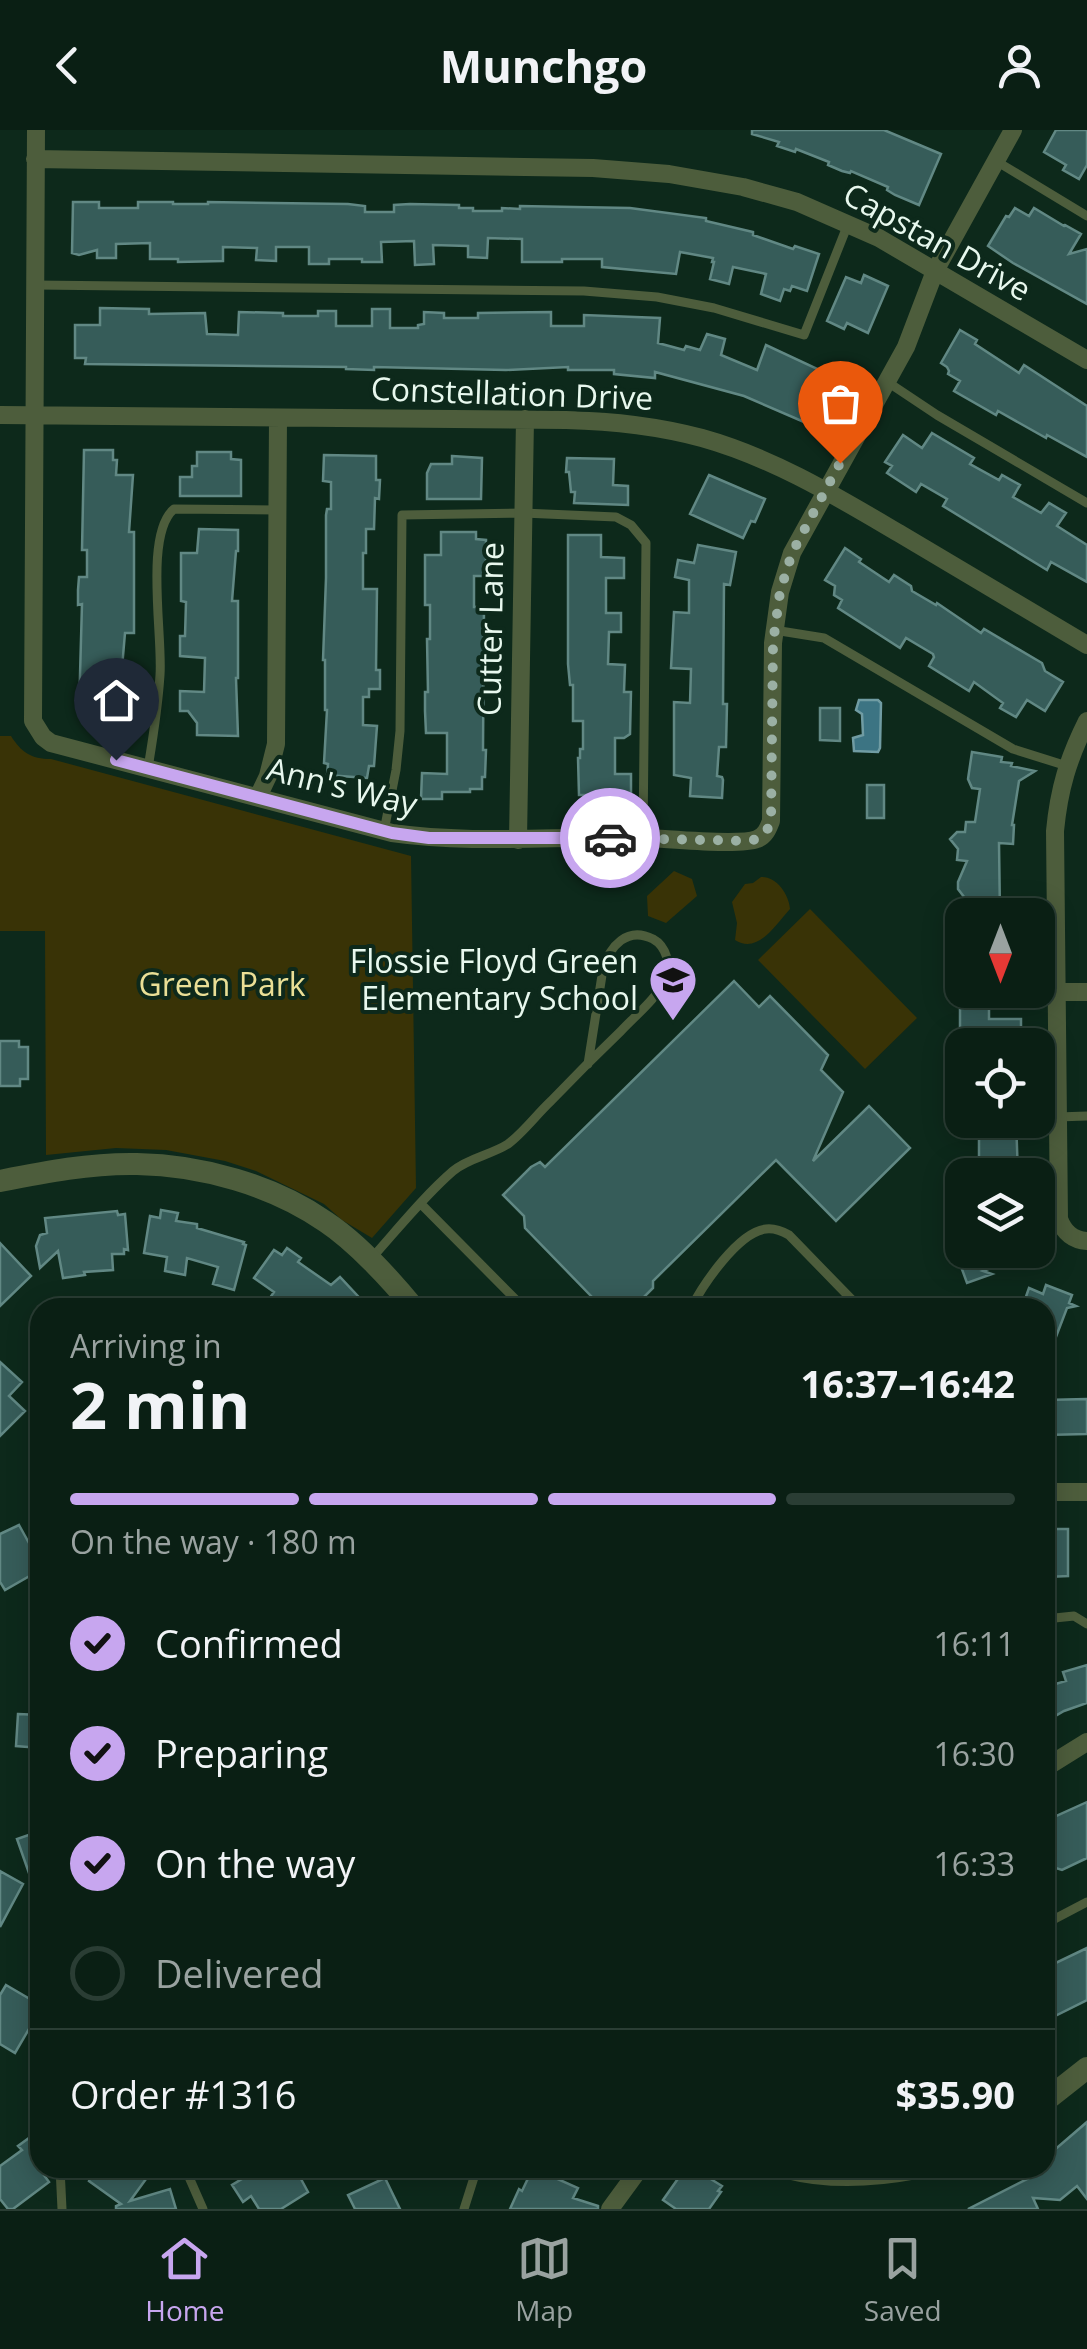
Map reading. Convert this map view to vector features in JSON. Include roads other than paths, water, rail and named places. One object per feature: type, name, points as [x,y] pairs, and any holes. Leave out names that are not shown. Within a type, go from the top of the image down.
[{"type":"street","points":[[36,130],[36,416]]},
{"type":"street","points":[[774,630],[792,553],[916,326],[935,271],[1013,130]]},
{"type":"street","name":"Capstan Drive","points":[[35,159],[593,168],[669,174],[743,187],[797,202],[879,238],[1087,360]]},
{"type":"street","name":"Constellation Drive","points":[[0,416],[611,421],[658,428],[762,460],[825,490],[1087,645]]},
{"type":"street","name":"Ann's Way","points":[[36,416],[34,721],[37,730],[51,743],[384,831],[429,838],[750,841],[764,834],[771,822],[774,630]]},
{"type":"street","points":[[258,797],[276,744],[278,418]]},
{"type":"street","name":"Cutter Lane","points":[[518,840],[525,420]]},
{"type":"street","points":[[1054,898],[1058,796],[1087,721]]},
{"type":"street","points":[[1087,992],[1055,992],[1060,1219],[1068,1234],[1087,1241]]},
{"type":"street","points":[[0,1181],[76,1168],[139,1164],[233,1179],[329,1223],[406,1298]]},
{"type":"street","points":[[1055,1492],[1087,1492]]},
{"type":"street","points":[[1055,1762],[1087,1742]]},
{"type":"street","points":[[1055,2093],[1087,2068]]},
{"type":"street","points":[[610,2209],[633,2178]]},
{"type":"lane","points":[[996,162],[1087,216]]},
{"type":"lane","points":[[36,285],[584,291],[657,297],[714,308],[804,335],[848,224]]},
{"type":"lane","points":[[886,382],[1087,503]]},
{"type":"lane","points":[[148,768],[160,672],[157,544],[164,516],[174,509],[278,510]]},
{"type":"lane","points":[[384,831],[400,731],[402,515],[523,513],[616,517],[631,525],[646,543],[643,838]]},
{"type":"lane","points":[[774,630],[824,638],[1013,749],[1067,766]]},
{"type":"lane","points":[[369,1260],[456,1168],[508,1144],[588,1064],[651,1000],[668,971],[660,944],[651,938],[624,938],[608,954],[588,1064]]},
{"type":"lane","points":[[1058,1117],[1087,1116]]},
{"type":"lane","points":[[421,1204],[514,1298]]},
{"type":"lane","points":[[695,1298],[728,1256],[746,1239],[766,1229],[790,1234],[851,1298]]},
{"type":"lane","points":[[1055,1618],[1074,1616],[1087,1624]]},
{"type":"lane","points":[[1055,1919],[1087,1902]]},
{"type":"lane","points":[[60,2178],[62,2209]]},
{"type":"lane","points":[[190,2178],[204,2209]]},
{"type":"lane","points":[[464,2209],[474,2178]]},
{"type":"water","points":[[859,700],[881,703],[878,752],[854,751],[853,738],[863,735],[862,714],[856,710]]},
{"type":"place","name":"Flossie Floyd Green Elementary School","points":[[673,1022]]},
{"type":"park label","name":"Green Park","points":[[222,985]]}]
